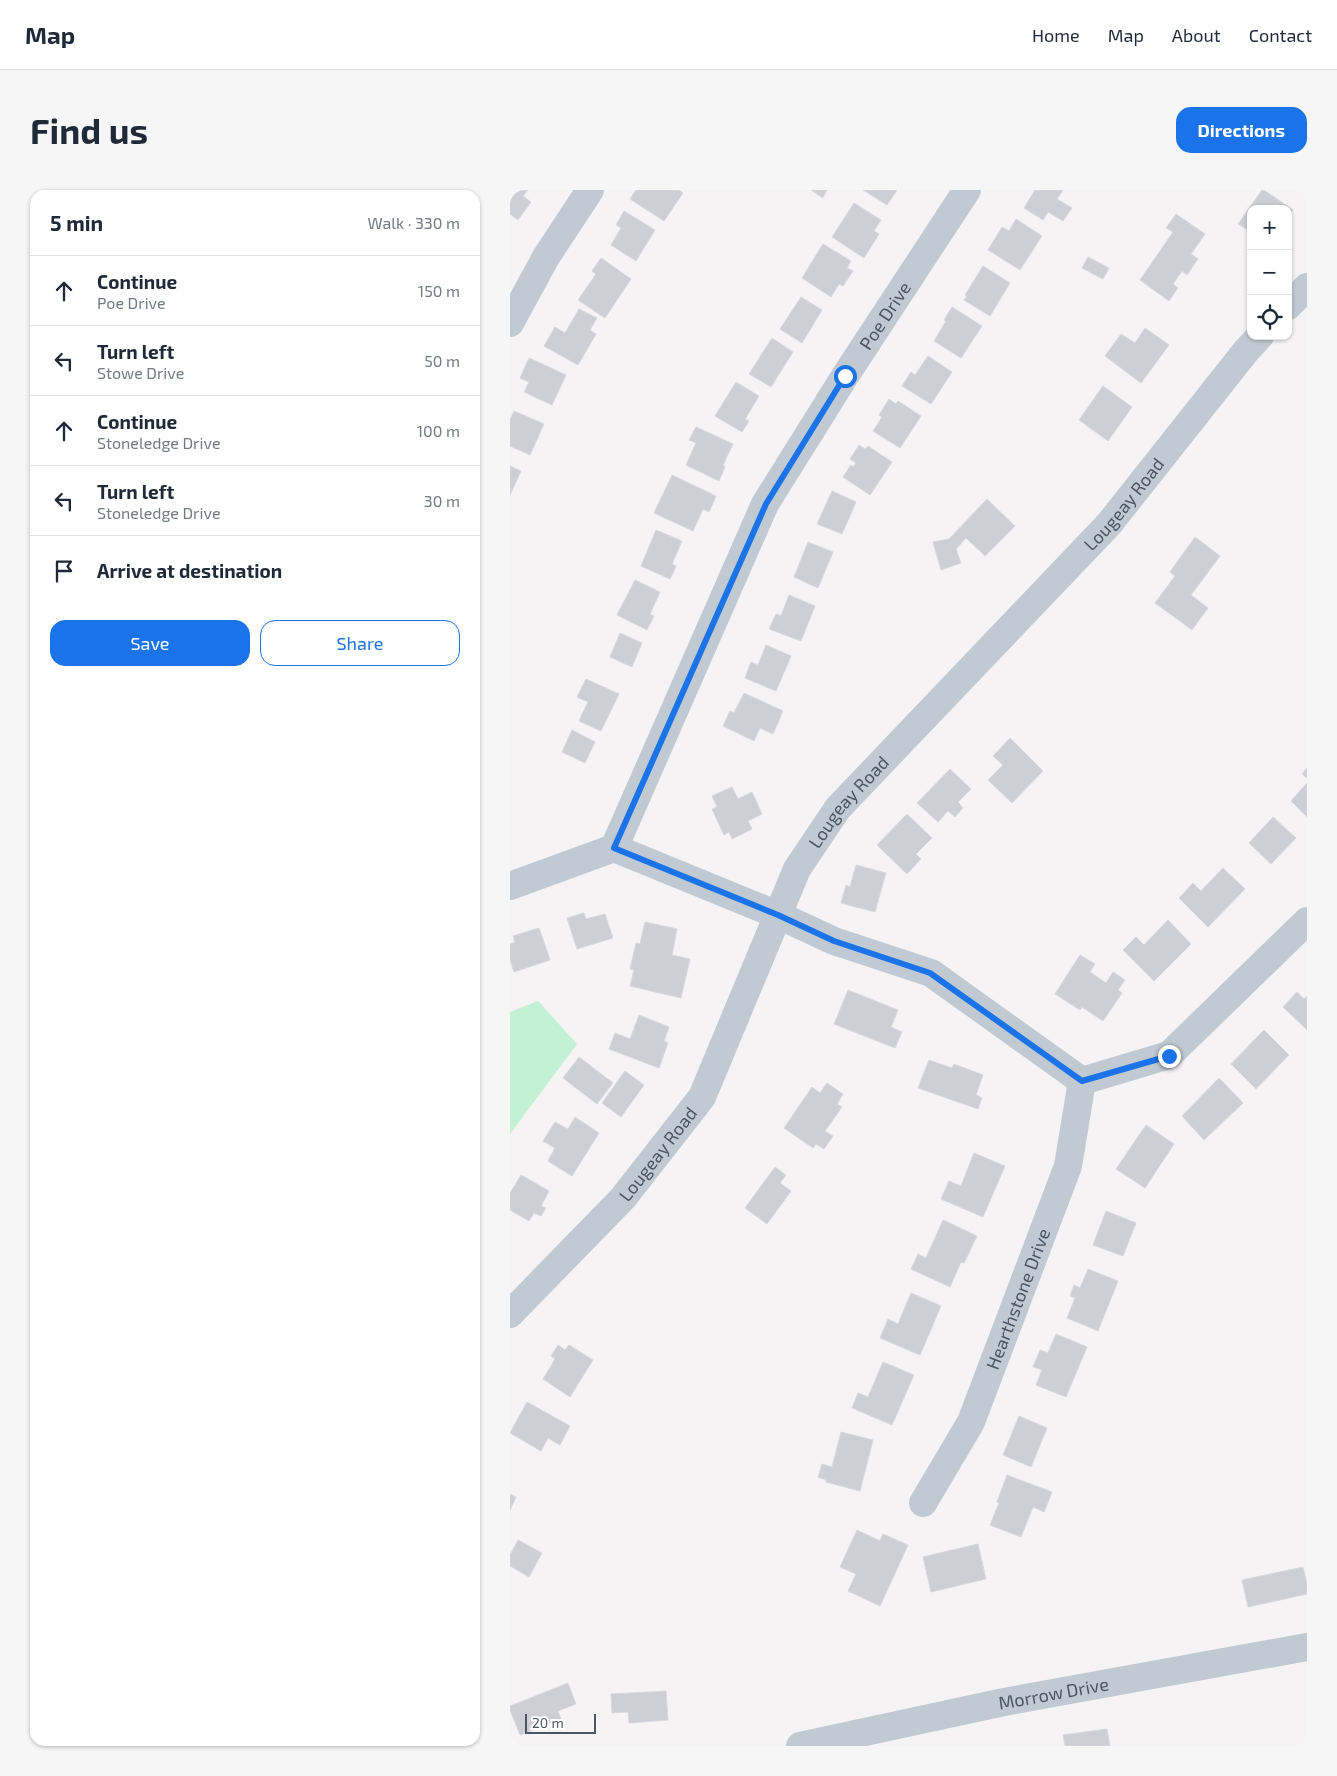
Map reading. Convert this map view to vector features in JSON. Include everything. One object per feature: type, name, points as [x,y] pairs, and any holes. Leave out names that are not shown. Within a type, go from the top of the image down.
[{"type":"street","points":[[510,324],[546,256],[590,190]]},
{"type":"street","name":"Poe Drive","points":[[614,848],[766,504],[845,376],[966,190]]},
{"type":"street","points":[[1292,302],[1307,287]]},
{"type":"street","name":"Lougeay Road","points":[[510,1314],[623,1198],[702,1097],[798,869],[838,808],[1109,524],[1256,340]]},
{"type":"street","points":[[510,886],[614,848],[778,915],[834,941],[930,973],[1082,1081],[1169,1056],[1307,921]]},
{"type":"street","name":"Hearthstone Drive","points":[[923,1503],[971,1422],[1068,1166],[1082,1081]]},
{"type":"street","name":"Morrow Drive","points":[[800,1746],[1004,1702],[1307,1647]]},
{"type":"green space","points":[[538,1001],[577,1044],[510,1134],[510,1012]]},
{"type":"building","points":[[510,190],[528,190],[523,196],[531,202],[518,220],[510,214]]},
{"type":"building","points":[[636,190],[679,190],[683,193],[664,221],[630,199]]},
{"type":"building","points":[[811,190],[827,190],[823,198]]},
{"type":"building","points":[[863,190],[897,190],[887,205]]},
{"type":"building","points":[[1035,190],[1063,190],[1057,199],[1072,208],[1063,221],[1048,212],[1043,220],[1024,208]]},
{"type":"building","points":[[1262,190],[1264,190],[1286,205],[1251,205]]},
{"type":"building","points":[[854,203],[881,220],[874,231],[879,234],[864,258],[832,237]]},
{"type":"building","points":[[624,211],[655,230],[636,261],[611,245],[621,228],[616,225]]},
{"type":"building","points":[[1247,211],[1247,230],[1238,224]]},
{"type":"building","points":[[1176,214],[1205,234],[1191,254],[1198,259],[1187,275],[1182,271],[1173,284],[1178,288],[1169,301],[1140,280],[1173,232],[1166,228]]},
{"type":"building","points":[[1016,219],[1042,236],[1020,270],[988,250],[1002,227],[1009,231]]},
{"type":"building","points":[[823,244],[851,261],[847,268],[853,271],[843,286],[839,284],[831,297],[802,278]]},
{"type":"building","points":[[1088,257],[1109,268],[1103,279],[1082,268]]},
{"type":"building","points":[[601,258],[631,279],[605,318],[578,300],[596,274],[592,271]]},
{"type":"building","points":[[983,266],[1010,283],[990,316],[964,300],[967,296],[965,295]]},
{"type":"building","points":[[801,297],[822,310],[802,343],[780,329]]},
{"type":"building","points":[[952,307],[982,326],[961,358],[934,341]]},
{"type":"building","points":[[579,309],[597,318],[590,330],[596,334],[578,365],[544,346],[555,327],[565,333]]},
{"type":"building","points":[[1145,328],[1169,345],[1141,383],[1105,356],[1121,334],[1135,343]]},
{"type":"building","points":[[772,338],[793,352],[771,387],[749,374]]},
{"type":"building","points":[[928,356],[952,372],[931,404],[902,386],[911,372],[915,375]]},
{"type":"building","points":[[529,358],[566,375],[552,405],[524,392],[529,382],[520,378]]},
{"type":"building","points":[[736,382],[759,396],[745,419],[749,421],[742,432],[715,416]]},
{"type":"building","points":[[1103,386],[1132,407],[1108,441],[1079,420]]},
{"type":"building","points":[[889,399],[896,404],[898,401],[921,416],[900,448],[873,431],[882,417],[879,415]]},
{"type":"building","points":[[514,411],[544,424],[530,455],[510,446],[510,420]]},
{"type":"building","points":[[696,427],[733,444],[723,465],[725,467],[719,481],[686,465],[696,443],[689,440]]},
{"type":"building","points":[[859,445],[865,449],[868,446],[892,462],[870,495],[843,477],[851,465],[853,467],[856,463],[850,459]]},
{"type":"building","points":[[510,466],[521,471],[510,495]]},
{"type":"building","points":[[672,475],[716,496],[709,512],[703,509],[693,531],[654,513]]},
{"type":"building","points":[[832,491],[856,502],[842,534],[817,524]]},
{"type":"building","points":[[987,499],[1015,526],[985,556],[966,538],[956,549],[961,563],[941,570],[933,542],[949,539]]},
{"type":"building","points":[[656,530],[682,541],[672,564],[676,566],[670,579],[641,566]]},
{"type":"building","points":[[1195,537],[1220,556],[1191,595],[1208,608],[1192,630],[1155,603],[1175,576],[1170,572]]},
{"type":"building","points":[[808,542],[833,552],[818,588],[794,577]]},
{"type":"building","points":[[635,580],[660,592],[650,614],[654,616],[647,630],[617,615]]},
{"type":"building","points":[[789,595],[815,606],[801,641],[769,629],[776,614],[781,616]]},
{"type":"building","points":[[620,633],[642,643],[632,667],[610,657]]},
{"type":"building","points":[[766,645],[791,656],[776,691],[745,678],[751,662],[758,665]]},
{"type":"building","points":[[586,679],[619,694],[601,731],[579,721],[588,702],[577,697]]},
{"type":"building","points":[[744,693],[783,711],[773,734],[760,728],[754,741],[723,726],[730,711],[734,713]]},
{"type":"building","points":[[572,730],[595,742],[585,763],[562,752]]},
{"type":"building","points":[[1010,738],[1043,771],[1012,803],[988,780],[1003,765],[993,756]]},
{"type":"building","points":[[1307,768],[1307,778],[1302,774]]},
{"type":"building","points":[[950,769],[971,789],[958,802],[963,808],[955,817],[948,811],[938,822],[917,803]]},
{"type":"building","points":[[1307,783],[1307,817],[1291,801]]},
{"type":"building","points":[[732,787],[738,799],[752,792],[762,814],[748,821],[752,829],[732,839],[729,832],[724,835],[712,809],[717,807],[712,796]]},
{"type":"building","points":[[907,814],[932,838],[916,854],[921,859],[907,874],[877,845]]},
{"type":"building","points":[[1273,817],[1296,838],[1271,864],[1249,843]]},
{"type":"building","points":[[856,865],[886,873],[875,912],[841,903],[846,885],[850,887]]},
{"type":"building","points":[[1223,868],[1245,889],[1208,927],[1179,898],[1193,883],[1201,891]]},
{"type":"building","points":[[584,913],[586,919],[605,914],[613,938],[577,949],[567,918]]},
{"type":"building","points":[[1168,920],[1191,944],[1154,981],[1123,950],[1136,937],[1144,945]]},
{"type":"building","points":[[645,922],[677,929],[672,955],[690,959],[681,998],[630,986],[634,970],[630,969],[636,943],[640,944]]},
{"type":"building","points":[[539,928],[550,960],[514,972],[510,960],[510,944],[515,942],[513,936]]},
{"type":"building","points":[[1080,955],[1095,964],[1090,972],[1106,983],[1113,972],[1125,980],[1118,990],[1122,993],[1103,1021],[1082,1007],[1080,1010],[1055,994]]},
{"type":"building","points":[[848,990],[898,1010],[891,1027],[902,1032],[895,1048],[834,1024]]},
{"type":"building","points":[[1297,992],[1304,999],[1307,996],[1307,1030],[1283,1007]]},
{"type":"building","points":[[639,1015],[669,1027],[664,1041],[668,1043],[659,1068],[609,1049],[615,1033],[630,1039]]},
{"type":"building","points":[[1264,1030],[1289,1055],[1256,1089],[1231,1064]]},
{"type":"building","points":[[579,1057],[613,1083],[597,1104],[563,1078]]},
{"type":"building","points":[[929,1060],[952,1068],[954,1064],[983,1075],[976,1095],[982,1098],[978,1109],[918,1088]]},
{"type":"building","points":[[625,1071],[644,1085],[621,1117],[602,1103]]},
{"type":"building","points":[[1219,1078],[1243,1103],[1204,1140],[1182,1116]]},
{"type":"building","points":[[827,1083],[843,1094],[837,1104],[842,1107],[825,1131],[833,1136],[824,1149],[816,1144],[813,1148],[784,1128],[812,1087],[820,1093]]},
{"type":"building","points":[[575,1117],[599,1133],[572,1176],[548,1161],[555,1148],[543,1141],[555,1122],[568,1129]]},
{"type":"building","points":[[1146,1125],[1174,1144],[1145,1188],[1116,1169]]},
{"type":"building","points":[[974,1153],[1005,1166],[983,1217],[941,1199],[949,1181],[961,1186]]},
{"type":"building","points":[[775,1167],[786,1175],[780,1183],[791,1191],[767,1224],[745,1208]]},
{"type":"building","points":[[521,1175],[549,1191],[541,1206],[546,1208],[541,1216],[534,1213],[529,1221],[510,1210],[510,1193]]},
{"type":"building","points":[[1106,1211],[1136,1223],[1123,1256],[1093,1245]]},
{"type":"building","points":[[943,1220],[977,1236],[964,1263],[961,1262],[950,1287],[911,1269],[918,1254],[926,1258]]},
{"type":"building","points":[[1088,1269],[1118,1281],[1098,1331],[1067,1318],[1075,1298],[1070,1296],[1074,1285],[1080,1288]]},
{"type":"building","points":[[911,1293],[941,1306],[920,1355],[880,1338],[888,1319],[898,1324]]},
{"type":"building","points":[[1056,1334],[1087,1347],[1066,1397],[1036,1385],[1042,1370],[1033,1367],[1040,1350],[1048,1353]]},
{"type":"building","points":[[558,1345],[565,1350],[569,1345],[593,1360],[570,1397],[543,1379],[555,1359],[551,1356]]},
{"type":"building","points":[[883,1362],[914,1375],[892,1425],[852,1408],[858,1393],[868,1397]]},
{"type":"building","points":[[527,1402],[570,1426],[560,1445],[548,1438],[541,1451],[510,1433]]},
{"type":"building","points":[[1019,1416],[1047,1428],[1031,1467],[1003,1455]]},
{"type":"building","points":[[841,1432],[873,1440],[860,1491],[826,1482],[826,1480],[818,1477],[822,1464],[832,1467]]},
{"type":"building","points":[[1007,1475],[1052,1492],[1044,1512],[1033,1507],[1021,1537],[990,1525]]},
{"type":"building","points":[[510,1494],[516,1497],[510,1510]]},
{"type":"building","points":[[857,1530],[880,1541],[883,1534],[908,1545],[880,1606],[848,1591],[856,1574],[840,1567]]},
{"type":"building","points":[[518,1540],[542,1553],[529,1577],[510,1566],[510,1555]]},
{"type":"building","points":[[978,1544],[986,1579],[931,1592],[923,1557]]},
{"type":"building","points":[[1303,1567],[1307,1594],[1248,1607],[1242,1580]]},
{"type":"building","points":[[568,1683],[576,1704],[558,1711],[561,1719],[520,1735],[510,1706]]},
{"type":"building","points":[[666,1691],[668,1720],[629,1723],[628,1712],[612,1713],[611,1694]]},
{"type":"building","points":[[1107,1729],[1110,1746],[1065,1746],[1063,1735]]},
{"type":"route","points":[[845,376],[766,504],[614,848],[778,915],[834,941],[930,973],[1082,1081],[1169,1056]]}]
